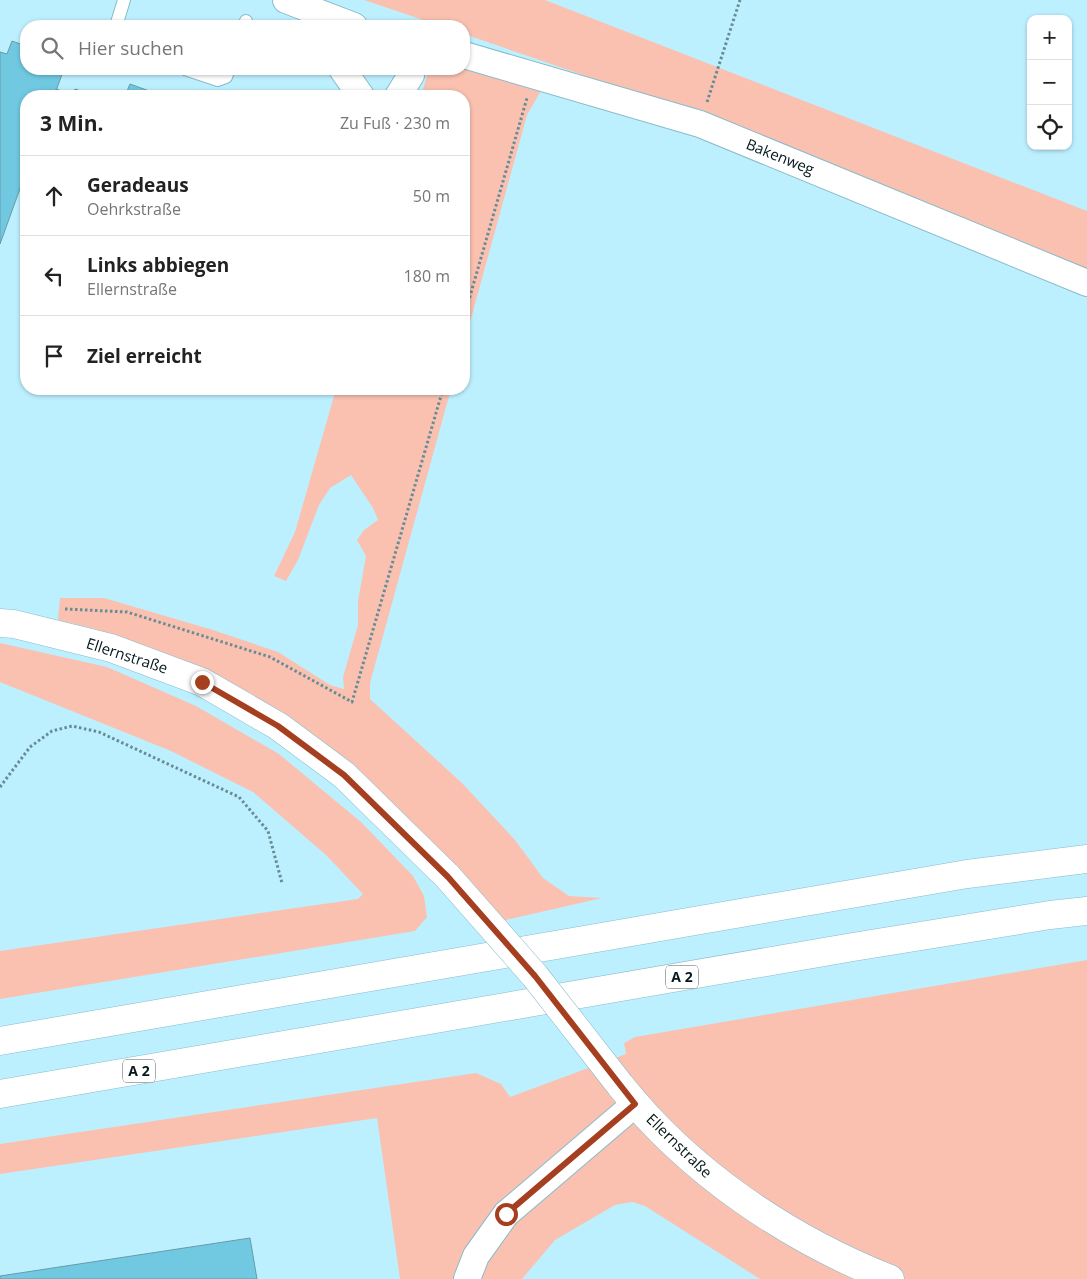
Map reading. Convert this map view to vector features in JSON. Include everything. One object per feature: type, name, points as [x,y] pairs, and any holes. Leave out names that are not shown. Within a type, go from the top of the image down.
[{"type":"main road","name":"Ellernstraße","points":[[0,623],[14,624],[111,648],[202,682],[278,726],[344,775],[448,877],[535,976],[628,1095],[714,1180],[787,1229],[851,1264],[890,1279]]},
{"type":"main road","points":[[0,1041],[967,874],[1087,858]]},
{"type":"main road","name":"A 2","points":[[0,1094],[843,949],[1050,915],[1087,912]]},
{"type":"street","points":[[302,11],[333,20]]},
{"type":"street","name":"Bakenweg","points":[[470,57],[700,124],[1087,283]]},
{"type":"street","points":[[346,75],[357,90]]},
{"type":"street","points":[[402,90],[411,75]]},
{"type":"street","points":[[467,1279],[476,1256],[506,1214],[628,1095]]},
{"type":"lane","points":[[118,20],[124,0]]},
{"type":"lane","points":[[203,75],[218,80],[227,75]]},
{"type":"path","points":[[700,124],[740,0]]},
{"type":"path","points":[[470,296],[532,76]]},
{"type":"path","points":[[55,608],[127,612],[270,657],[352,702],[441,395]]},
{"type":"path","points":[[0,787],[30,746],[52,731],[72,726],[99,732],[238,797],[268,831],[282,883]]},
{"type":"shaded area","points":[[364,0],[545,0],[1087,211],[1087,269],[714,120],[470,36],[470,20],[423,20]]},
{"type":"shaded area","points":[[470,64],[543,87],[527,115],[470,322],[470,90],[423,90],[427,75],[470,75]]},
{"type":"shaded area","points":[[334,395],[449,395],[370,683],[370,699],[462,783],[515,840],[543,878],[569,896],[602,898],[501,921],[403,813],[363,775],[203,670],[152,648],[95,629],[58,620],[60,598],[104,598],[213,630],[278,652],[330,685],[344,689],[343,677],[358,625],[358,601],[366,556],[357,540],[364,530],[378,520],[373,508],[351,475],[330,488],[319,505],[298,560],[286,581],[274,576],[295,532]]},
{"type":"shaded area","points":[[0,643],[107,667],[196,706],[279,754],[361,822],[413,876],[424,896],[427,917],[415,931],[0,999],[0,951],[358,899],[363,894],[326,855],[253,792],[171,751],[0,682]]},
{"type":"shaded area","points":[[1087,960],[1087,1279],[760,1279],[645,1206],[632,1202],[615,1205],[555,1240],[522,1279],[400,1279],[377,1118],[0,1174],[0,1144],[476,1073],[501,1084],[510,1097],[626,1054],[624,1043],[635,1037]]},
{"type":"building","points":[[12,41],[20,44],[20,75],[62,75],[56,90],[20,90],[20,189],[0,244],[0,52],[7,54]]},
{"type":"building","points":[[130,84],[146,90],[128,90]]},
{"type":"building","points":[[250,1238],[257,1279],[0,1279],[0,1276]]},
{"type":"route","points":[[202,682],[278,726],[344,775],[448,877],[535,976],[635,1104],[506,1214]]}]
